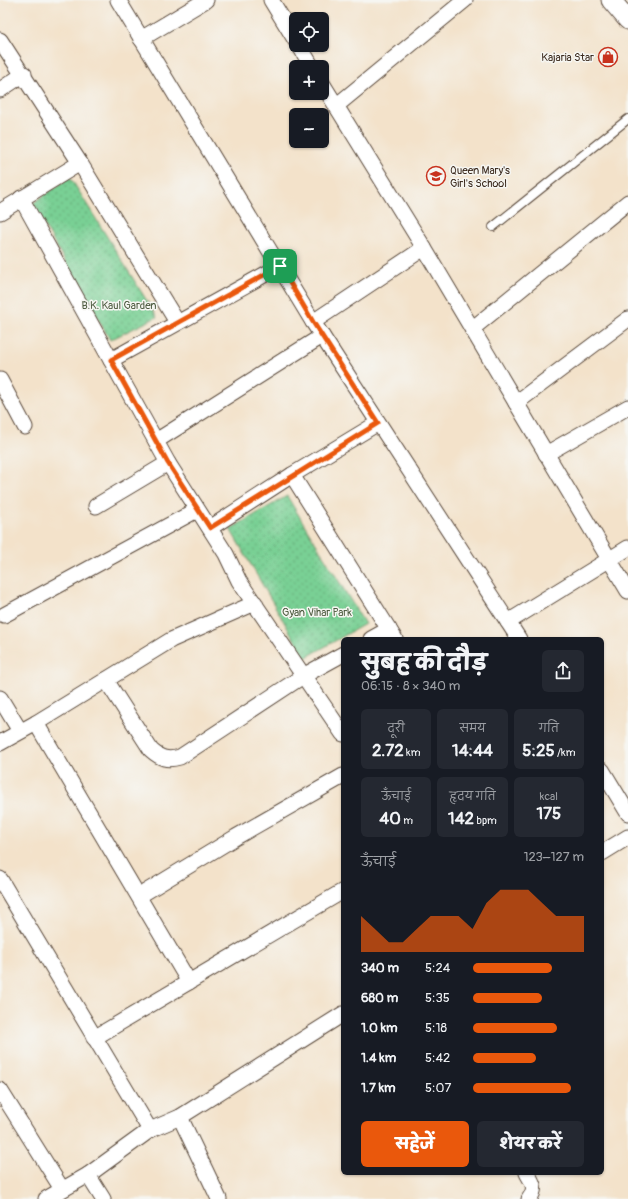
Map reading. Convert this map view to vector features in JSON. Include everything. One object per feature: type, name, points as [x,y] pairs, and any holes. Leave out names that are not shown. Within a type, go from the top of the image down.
[{"type":"street","points":[[118,0],[313,322],[518,637]]},
{"type":"street","points":[[141,39],[206,0]]},
{"type":"street","points":[[271,0],[289,30]]},
{"type":"street","points":[[336,106],[465,0]]},
{"type":"street","points":[[611,0],[628,20]]},
{"type":"street","points":[[0,40],[24,74],[80,163],[177,322]]},
{"type":"street","points":[[0,90],[24,74]]},
{"type":"street","points":[[329,94],[424,248],[628,591]]},
{"type":"street","points":[[0,212],[80,163]]},
{"type":"street","points":[[22,198],[168,463],[226,554],[239,581],[341,731]]},
{"type":"street","points":[[472,329],[628,202]]},
{"type":"street","points":[[313,322],[424,248]]},
{"type":"street","points":[[111,360],[280,266]]},
{"type":"street","points":[[516,403],[628,319]]},
{"type":"street","points":[[156,442],[322,336]]},
{"type":"street","points":[[0,380],[25,428]]},
{"type":"street","points":[[546,454],[628,407]]},
{"type":"street","points":[[210,528],[378,423]]},
{"type":"street","points":[[96,506],[168,463]]},
{"type":"street","points":[[292,476],[392,634],[379,637]]},
{"type":"street","points":[[4,615],[197,510]]},
{"type":"street","points":[[508,622],[628,548]]},
{"type":"street","points":[[0,743],[36,723],[171,640],[255,603]]},
{"type":"street","points":[[106,680],[151,750],[159,757],[170,760],[180,757],[303,676],[341,655]]},
{"type":"street","points":[[0,698],[20,731]]},
{"type":"street","points":[[36,723],[189,982]]},
{"type":"street","points":[[604,773],[628,813]]},
{"type":"street","points":[[139,896],[236,837],[341,777]]},
{"type":"street","points":[[604,852],[628,837]]},
{"type":"street","points":[[0,880],[150,1130]]},
{"type":"street","points":[[94,1038],[341,892]]},
{"type":"street","points":[[46,1199],[88,1175],[150,1130],[180,1117],[341,1015]]},
{"type":"street","points":[[0,1090],[62,1189]]},
{"type":"street","points":[[180,1117],[219,1199]]},
{"type":"street","points":[[88,1175],[103,1199]]},
{"type":"street","points":[[528,1175],[534,1186],[533,1194],[529,1199]]},
{"type":"lane","points":[[493,227],[628,119]]},
{"type":"green space","name":"B.K. Kaul Garden","points":[[70,177],[157,317],[110,340],[32,204]]},
{"type":"green space","name":"Gyan Vihar Park","points":[[287,496],[365,624],[305,658],[230,529]]},
{"type":"place","name":"Kajaria Star","points":[[608,57]]},
{"type":"place","name":"Queen Mary's Girl's School","points":[[436,176]]},
{"type":"route","points":[[280,266],[313,322],[378,423],[210,528],[168,463],[111,360],[280,266]]}]
